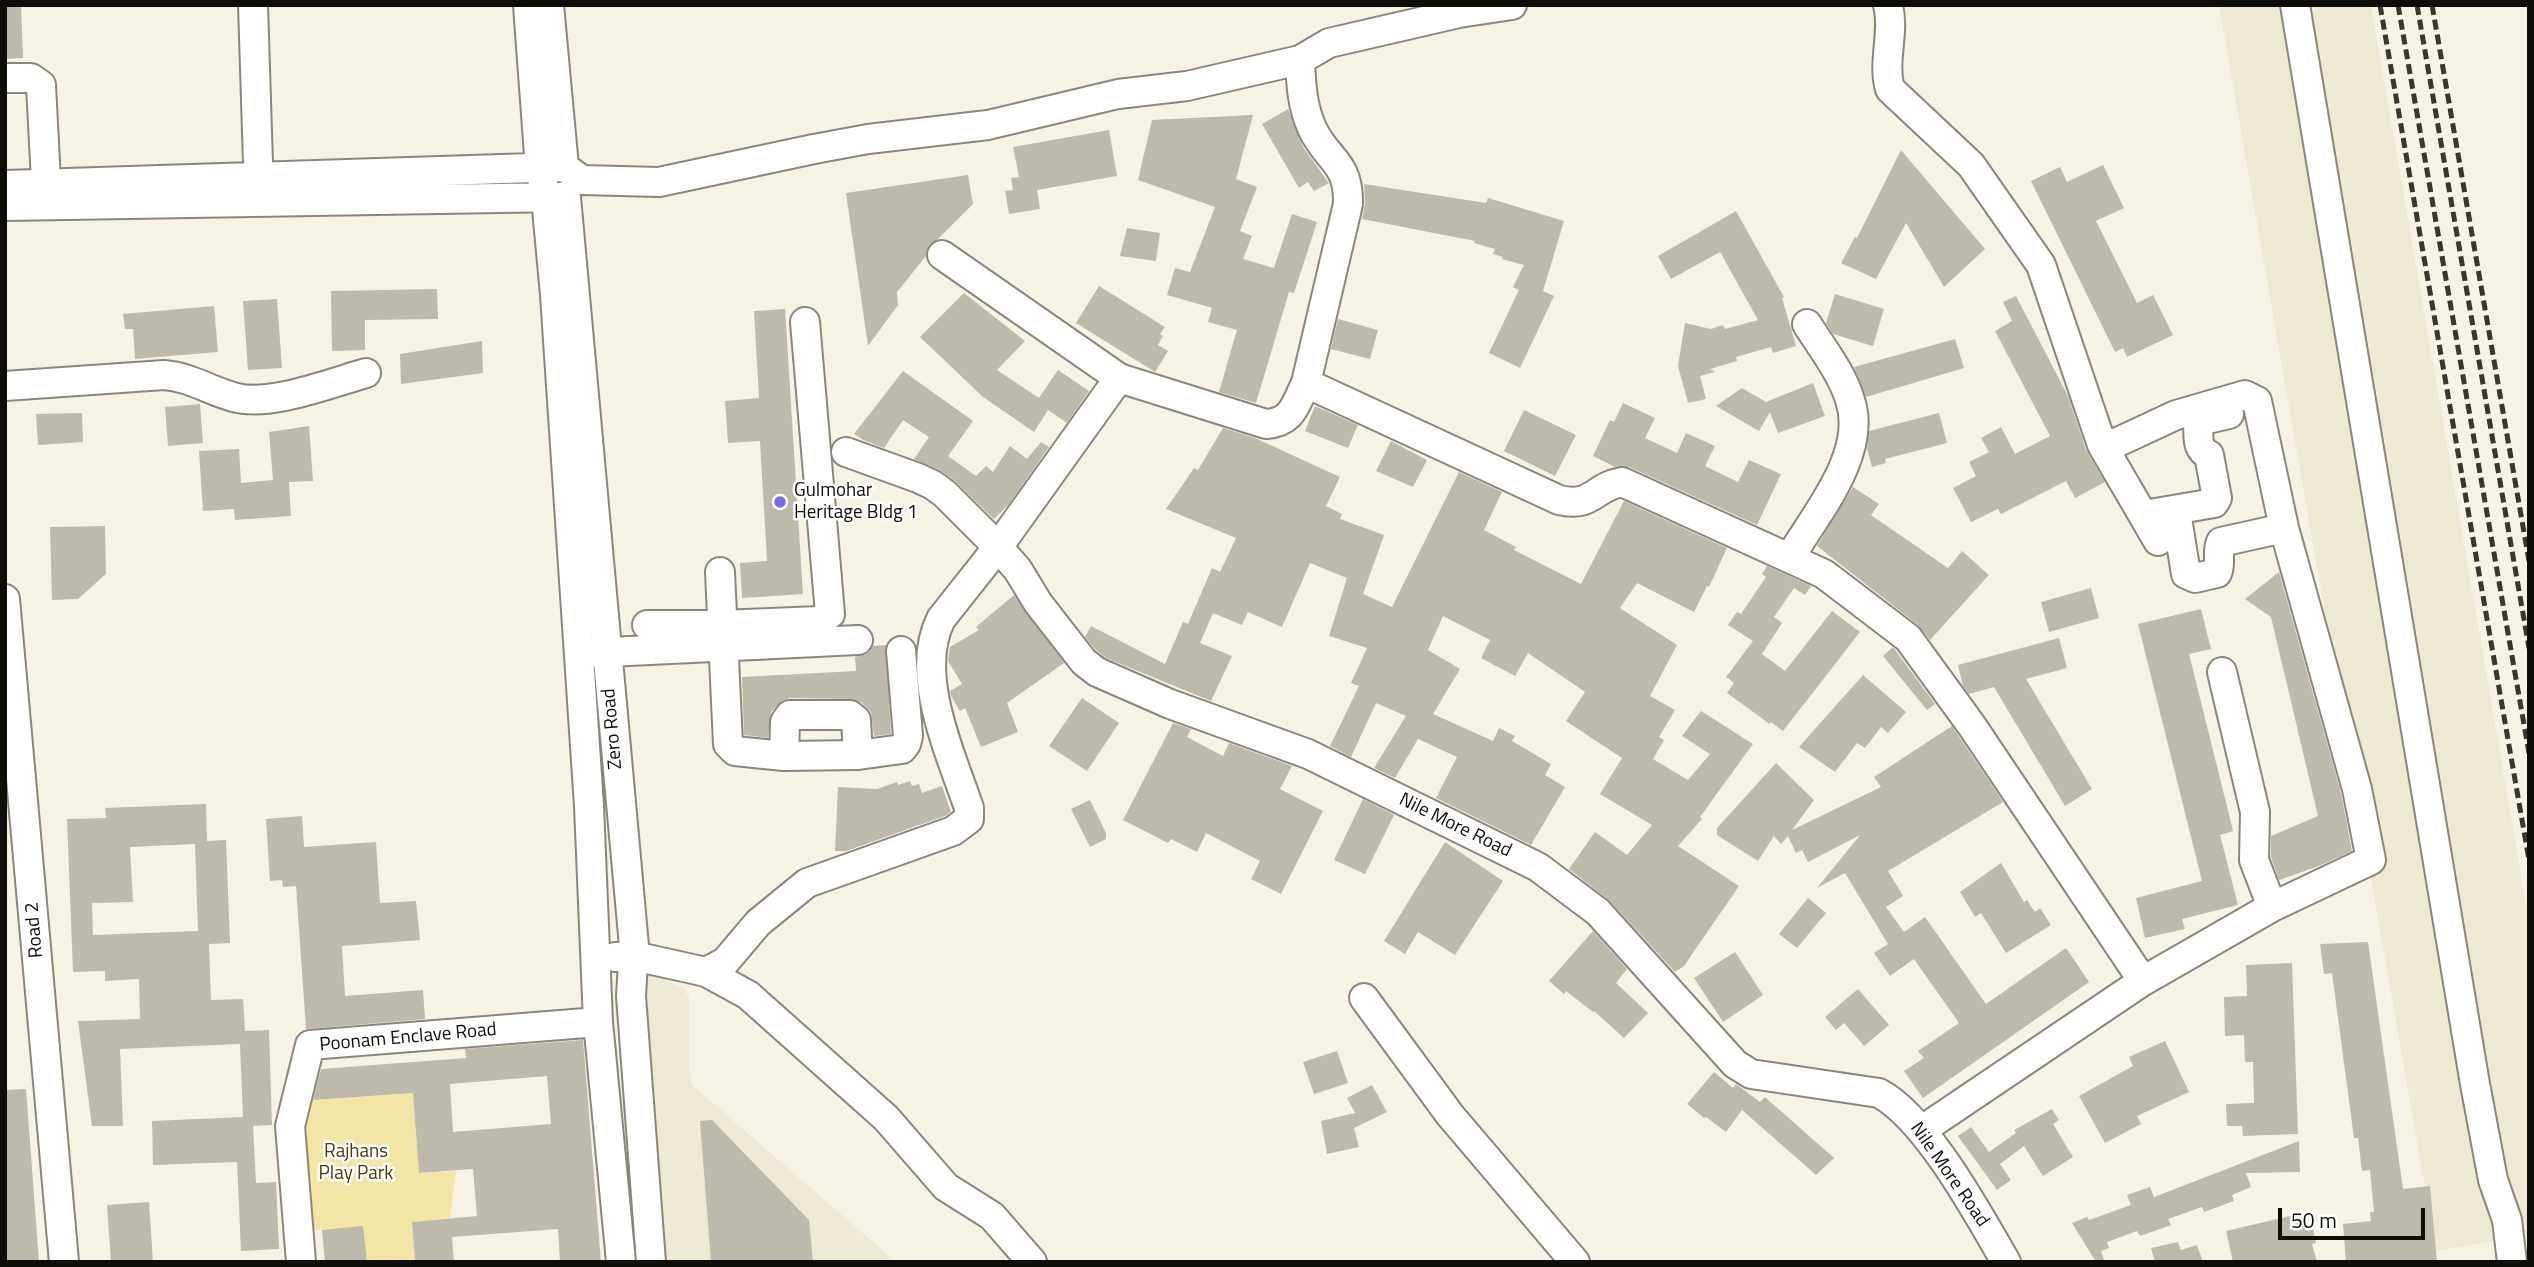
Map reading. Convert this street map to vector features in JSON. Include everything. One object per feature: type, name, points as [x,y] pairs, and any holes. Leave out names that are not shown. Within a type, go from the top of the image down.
[{"type":"street","points":[[253,5],[258,190]]},
{"type":"street","points":[[528,5],[560,182]]},
{"type":"street","points":[[548,5],[560,182]]},
{"type":"street","points":[[5,206],[47,195],[560,182],[659,182],[868,139],[988,125],[1118,94],[1187,86],[1300,60],[1329,43],[1459,13],[1512,5]]},
{"type":"street","points":[[1888,5],[1892,21],[1886,75],[1890,89],[1971,164],[2031,248],[2041,265],[2102,445],[2158,541]]},
{"type":"street","points":[[2295,5],[2493,1180],[2507,1220],[2512,1262]]},
{"type":"street","points":[[942,255],[1119,378],[1266,424],[1279,423],[1289,417],[1306,383],[1348,204],[1344,172],[1314,132],[1303,106],[1300,60]]},
{"type":"street","points":[[5,78],[31,78],[41,85],[47,195]]},
{"type":"street","name":"Zero Road","points":[[560,182],[566,304],[593,652],[634,956],[631,996],[651,1262]]},
{"type":"street","points":[[5,185],[47,195]]},
{"type":"street","points":[[593,652],[819,621],[830,614],[805,323]]},
{"type":"street","points":[[1790,558],[1846,464],[1853,438],[1853,414],[1847,391],[1807,324]]},
{"type":"street","points":[[5,386],[164,375],[181,377],[235,398],[253,400],[271,399],[366,373]]},
{"type":"street","points":[[706,972],[725,962],[758,923],[807,883],[953,831],[969,819],[970,808],[937,718],[930,652],[935,630],[1119,378]]},
{"type":"street","points":[[1306,383],[1559,500],[1573,503],[1587,500],[1611,484],[1622,482],[1824,574],[1908,638],[1972,726],[2143,981]]},
{"type":"street","points":[[1922,1130],[2143,981],[2272,907],[2371,860],[2357,789],[2284,528],[2257,401],[2245,395],[2176,415],[2118,442],[2102,445]]},
{"type":"street","points":[[2144,515],[2214,503],[2217,498],[2209,455],[2199,447],[2198,425],[2203,420],[2241,411]]},
{"type":"street","name":"Nile More Road","points":[[846,452],[933,485],[998,547],[1084,662],[1097,672],[1170,704],[1308,754],[1526,860],[1598,912],[1735,1064],[1751,1074],[1879,1093],[1890,1099],[1922,1130],[1975,1208],[2007,1262]]},
{"type":"street","points":[[2177,518],[2186,574],[2195,578],[2217,573],[2220,567],[2218,548],[2221,542],[2284,528]]},
{"type":"street","points":[[720,572],[728,744],[735,751],[784,756],[858,755],[902,749],[908,736],[901,651]]},
{"type":"street","name":"Road 2","points":[[6,608],[64,1262]]},
{"type":"street","points":[[646,625],[722,636],[858,640]]},
{"type":"street","name":"Zero Road","points":[[593,652],[598,1022],[621,1262]]},
{"type":"street","points":[[2222,672],[2256,812],[2254,860],[2272,907]]},
{"type":"street","points":[[784,756],[785,722],[790,715],[850,715],[856,720],[858,755]]},
{"type":"street","points":[[597,957],[634,956],[706,972],[748,995],[886,1118],[946,1187],[992,1216],[1032,1262]]},
{"type":"street","points":[[1363,998],[1450,1115],[1575,1262]]},
{"type":"street","name":"Poonam Enclave Road","points":[[301,1262],[290,1126],[310,1045],[598,1022]]},
{"type":"street","points":[[614,1200],[646,1198]]},
{"type":"shaded area","points":[[2219,5],[2371,5],[2529,921],[2529,1256],[2525,1236],[2436,1251]]},
{"type":"shaded area","points":[[643,967],[684,989],[689,997],[689,1071],[692,1085],[896,1262],[666,1262]]},
{"type":"green space","name":"Rajhans Play Park","points":[[299,1087],[313,1100],[413,1093],[419,1173],[456,1171],[450,1218],[412,1222],[415,1262],[367,1262],[322,1230],[298,1230]]},
{"type":"building","points":[[5,5],[21,5],[23,58],[5,59]]},
{"type":"building","points":[[1288,109],[1303,147],[1329,183],[1314,191],[1308,182],[1299,188],[1262,124]]},
{"type":"building","points":[[1253,115],[1236,179],[1257,187],[1240,231],[1252,236],[1243,259],[1274,268],[1292,214],[1317,222],[1294,293],[1289,292],[1256,403],[1219,392],[1237,330],[1208,322],[1212,308],[1167,295],[1175,268],[1190,272],[1215,207],[1138,180],[1152,120]]},
{"type":"building","points":[[1109,130],[1117,176],[1037,190],[1040,209],[1009,214],[1005,191],[1013,190],[1011,178],[1019,177],[1013,147]]},
{"type":"building","points":[[1901,150],[1985,249],[1944,287],[1906,223],[1876,279],[1841,263],[1855,237],[1857,238]]},
{"type":"building","points":[[2103,165],[2124,208],[2096,221],[2137,303],[2153,295],[2173,335],[2127,357],[2123,348],[2115,352],[2031,181],[2060,167],[2067,182]]},
{"type":"building","points":[[968,175],[973,204],[929,245],[926,256],[897,292],[898,305],[868,346],[846,193]]},
{"type":"building","points":[[1364,184],[1486,203],[1488,198],[1564,221],[1543,291],[1554,296],[1520,368],[1489,353],[1519,290],[1513,287],[1524,265],[1502,259],[1503,257],[1493,254],[1495,249],[1474,243],[1475,241],[1362,219],[1365,204]]},
{"type":"building","points":[[1736,211],[1784,297],[1782,298],[1796,346],[1773,353],[1771,347],[1736,357],[1737,361],[1710,369],[1715,372],[1700,376],[1706,399],[1688,403],[1678,366],[1685,323],[1711,329],[1723,325],[1725,329],[1758,320],[1720,252],[1671,279],[1658,256]]},
{"type":"building","points":[[1127,228],[1160,233],[1156,261],[1120,256]]},
{"type":"building","points":[[1099,286],[1165,327],[1160,334],[1163,336],[1158,345],[1168,351],[1155,372],[1076,323]]},
{"type":"building","points":[[437,289],[438,319],[365,320],[365,350],[332,351],[331,291]]},
{"type":"building","points":[[964,293],[1025,341],[997,370],[1039,398],[1058,370],[1089,391],[1067,423],[1048,410],[1034,432],[983,397],[920,337]]},
{"type":"building","points":[[1835,294],[1884,309],[1873,346],[1833,334],[1826,323]]},
{"type":"building","points":[[2016,296],[2068,396],[2086,450],[2105,482],[2075,498],[2066,481],[2001,514],[1998,509],[1971,522],[1953,488],[1976,476],[1969,462],[1989,452],[1981,438],[2001,427],[2015,454],[2050,436],[1995,331],[2012,321],[2003,302]]},
{"type":"building","points":[[277,299],[282,368],[248,370],[243,301]]},
{"type":"building","points":[[214,306],[218,352],[135,359],[133,329],[125,329],[123,314]]},
{"type":"building","name":"Gulmohar Heritage Bldg 1","points":[[785,309],[803,594],[742,598],[740,563],[767,561],[760,441],[728,443],[725,401],[759,398],[754,311]]},
{"type":"building","points":[[1338,319],[1378,330],[1370,359],[1331,349]]},
{"type":"building","points":[[1955,339],[1964,368],[1866,397],[1854,367]]},
{"type":"building","points":[[482,341],[483,373],[401,384],[400,354]]},
{"type":"building","points":[[903,371],[973,421],[948,456],[976,476],[986,466],[993,472],[1010,446],[1027,459],[1041,442],[1049,447],[1009,504],[994,519],[955,481],[940,470],[914,459],[929,437],[903,420],[884,448],[854,434]]},
{"type":"building","points":[[1813,383],[1825,416],[1778,433],[1770,412],[1759,431],[1716,406],[1742,388],[1766,402]]},
{"type":"building","points":[[1623,403],[1655,418],[1645,438],[1677,453],[1686,433],[1715,446],[1705,466],[1738,482],[1749,460],[1781,474],[1757,525],[1629,467],[1615,467],[1593,456],[1610,420],[1614,422]]},
{"type":"building","points":[[200,404],[203,443],[168,446],[165,407]]},
{"type":"building","points":[[1315,406],[1358,425],[1348,448],[1305,431]]},
{"type":"building","points":[[1524,410],[1576,435],[1555,476],[1504,451]]},
{"type":"building","points":[[82,413],[83,442],[38,445],[36,414]]},
{"type":"building","points":[[1939,413],[1947,443],[1885,459],[1886,463],[1872,467],[1867,449],[1869,431]]},
{"type":"building","points":[[309,426],[313,481],[289,482],[291,516],[235,520],[234,509],[203,511],[199,451],[239,449],[241,483],[273,480],[269,432]]},
{"type":"building","points":[[1223,428],[1255,438],[1340,477],[1326,506],[1342,514],[1340,519],[1384,535],[1363,594],[1392,607],[1459,472],[1502,492],[1484,530],[1516,547],[1514,550],[1581,584],[1624,501],[1727,548],[1694,612],[1637,583],[1620,608],[1677,645],[1650,696],[1675,710],[1659,737],[1664,740],[1653,759],[1688,780],[1710,754],[1682,736],[1701,711],[1753,744],[1700,817],[1702,819],[1678,846],[1739,886],[1684,966],[1675,972],[1610,901],[1569,869],[1595,832],[1627,855],[1652,825],[1600,794],[1622,758],[1566,721],[1585,692],[1528,653],[1515,676],[1481,658],[1490,640],[1443,616],[1428,650],[1460,669],[1433,714],[1493,741],[1499,728],[1515,736],[1512,741],[1551,764],[1545,775],[1565,787],[1531,845],[1436,798],[1457,757],[1418,739],[1395,778],[1374,768],[1406,716],[1376,703],[1351,757],[1330,746],[1359,686],[1351,683],[1367,648],[1329,636],[1347,578],[1310,563],[1282,627],[1248,612],[1242,625],[1213,613],[1200,643],[1232,656],[1211,701],[1106,658],[1096,650],[1085,637],[1091,626],[1165,664],[1183,622],[1188,624],[1212,568],[1220,572],[1236,538],[1166,509],[1194,468],[1198,470]]},
{"type":"building","points":[[1391,441],[1427,460],[1413,487],[1376,471]]},
{"type":"building","points":[[1853,487],[1879,504],[1871,515],[1948,568],[1962,551],[1989,575],[1930,640],[1918,625],[1817,546]]},
{"type":"building","points":[[105,526],[106,574],[78,599],[52,600],[50,527]]},
{"type":"building","points":[[1767,566],[1811,586],[1805,595],[1794,588],[1774,617],[1782,623],[1762,654],[1785,671],[1832,611],[1860,632],[1783,731],[1727,693],[1734,683],[1726,677],[1753,641],[1728,625],[1737,612],[1741,614],[1766,577],[1762,574]]},
{"type":"building","points":[[2279,572],[2341,793],[2352,851],[2279,880],[2271,857],[2271,836],[2318,816],[2271,617],[2245,599]]},
{"type":"building","points":[[2091,588],[2099,618],[2049,632],[2041,602]]},
{"type":"building","points":[[1014,595],[1064,663],[1007,703],[1018,732],[981,747],[965,708],[960,711],[951,696],[950,691],[962,684],[948,661],[950,647],[979,630],[976,627]]},
{"type":"building","points":[[2201,609],[2211,649],[2189,654],[2233,831],[2220,835],[2238,905],[2182,919],[2185,929],[2145,938],[2136,898],[2202,881],[2138,624]]},
{"type":"building","points":[[2059,638],[2067,668],[2026,679],[2092,789],[2065,806],[1994,687],[1969,694],[1963,686],[1958,665]]},
{"type":"building","points":[[886,645],[891,734],[874,736],[871,712],[861,702],[851,699],[790,698],[782,701],[771,712],[768,738],[744,735],[742,677],[856,671],[855,657],[866,654],[873,646]]},
{"type":"building","points":[[1893,647],[1935,704],[1927,710],[1883,656]]},
{"type":"building","points":[[1863,675],[1906,712],[1888,733],[1881,727],[1865,748],[1857,743],[1835,772],[1799,747]]},
{"type":"building","points":[[1082,698],[1119,723],[1087,771],[1049,746]]},
{"type":"building","points":[[1173,723],[1191,729],[1187,737],[1223,756],[1229,743],[1292,766],[1280,789],[1323,811],[1281,894],[1251,879],[1260,861],[1206,833],[1197,852],[1171,839],[1168,843],[1123,820]]},
{"type":"building","points":[[1952,726],[2003,802],[1888,871],[1903,896],[1886,907],[1904,932],[1925,917],[1986,1004],[2066,948],[2089,982],[1923,1098],[1904,1071],[1924,1058],[1918,1051],[1959,1023],[1914,959],[1890,976],[1874,953],[1888,944],[1845,873],[1817,888],[1860,835],[1808,862],[1802,850],[1796,853],[1788,836],[1781,844],[1774,836],[1758,861],[1717,835],[1717,828],[1776,763],[1814,800],[1792,830],[1881,787],[1874,777]]},
{"type":"building","points":[[910,781],[912,786],[919,784],[922,793],[942,786],[951,812],[846,851],[835,851],[838,787],[877,789]]},
{"type":"building","points":[[1363,799],[1394,815],[1365,874],[1334,860]]},
{"type":"building","points":[[1090,800],[1106,833],[1106,839],[1090,847],[1071,809]]},
{"type":"building","points":[[206,804],[207,841],[226,840],[230,943],[209,944],[211,1000],[243,999],[245,1031],[269,1030],[272,1125],[253,1126],[256,1183],[276,1182],[279,1249],[241,1251],[237,1162],[153,1165],[152,1121],[243,1117],[240,1044],[120,1049],[123,1126],[92,1126],[78,1021],[140,1019],[139,979],[105,981],[105,971],[73,972],[67,819],[106,818],[105,808]],"holes":[[[195,844],[198,931],[93,935],[92,903],[133,902],[130,847]]]},
{"type":"building","points":[[302,816],[304,847],[376,842],[380,903],[416,901],[420,940],[342,946],[345,996],[423,990],[425,1019],[306,1029],[296,886],[283,887],[282,880],[270,881],[266,819]]},
{"type":"building","points":[[1445,842],[1503,881],[1455,955],[1418,932],[1405,954],[1384,941]]},
{"type":"building","points":[[2001,863],[2024,902],[2027,900],[2035,912],[2040,908],[2051,925],[2006,953],[1981,913],[1975,917],[1960,892]]},
{"type":"building","points":[[1808,898],[1826,913],[1797,948],[1779,934]]},
{"type":"building","points":[[1593,931],[1627,969],[1616,983],[1648,1013],[1624,1038],[1594,1011],[1566,991],[1564,994],[1549,981]]},
{"type":"building","points":[[2368,942],[2403,1189],[2430,1186],[2437,1262],[2346,1262],[2343,1224],[2371,1221],[2370,1212],[2374,1212],[2370,1170],[2362,1171],[2358,1138],[2354,1138],[2332,973],[2324,974],[2320,944]]},
{"type":"building","points":[[1735,952],[1763,995],[1723,1022],[1694,978]]},
{"type":"building","points":[[2292,963],[2298,1134],[2243,1136],[2242,1126],[2227,1126],[2226,1104],[2254,1103],[2253,1062],[2245,1062],[2244,1035],[2225,1036],[2224,997],[2247,996],[2246,965]]},
{"type":"building","points":[[1858,989],[1889,1025],[1864,1046],[1844,1023],[1836,1030],[1825,1017]]},
{"type":"building","points":[[583,1040],[601,1262],[560,1262],[558,1229],[452,1237],[454,1262],[415,1262],[412,1222],[477,1216],[473,1169],[419,1173],[413,1093],[313,1100],[321,1069],[466,1058],[465,1049]],"holes":[[[547,1076],[551,1124],[453,1132],[450,1084]]]},
{"type":"building","points":[[2165,1041],[2189,1092],[2137,1116],[2141,1124],[2105,1143],[2079,1096],[2133,1066],[2129,1057]]},
{"type":"building","points":[[1337,1051],[1348,1083],[1314,1094],[1303,1062]]},
{"type":"building","points":[[1714,1072],[1733,1088],[1736,1084],[1760,1102],[1765,1097],[1834,1158],[1816,1175],[1742,1110],[1726,1132],[1704,1118],[1687,1104]]},
{"type":"building","points":[[1372,1085],[1387,1112],[1354,1128],[1359,1147],[1327,1154],[1321,1121],[1355,1113],[1347,1098]]},
{"type":"building","points":[[26,1089],[39,1262],[5,1262],[5,1090]]},
{"type":"building","points":[[2052,1109],[2059,1120],[2053,1124],[2073,1157],[2043,1176],[2024,1146],[2000,1164],[2011,1180],[1997,1190],[1958,1136],[1971,1127],[1989,1152],[2016,1133],[2014,1130]]},
{"type":"building","points":[[712,1120],[809,1220],[813,1262],[711,1262],[700,1121]]},
{"type":"building","points":[[2299,1141],[2300,1172],[2246,1173],[2251,1187],[2232,1195],[2234,1201],[2204,1212],[2202,1207],[2168,1219],[2171,1225],[2140,1236],[2137,1231],[2107,1242],[2109,1248],[2101,1251],[2104,1260],[2101,1262],[2096,1262],[2072,1223],[2131,1205],[2127,1195],[2150,1187],[2154,1197]]},
{"type":"building","points":[[149,1202],[153,1262],[111,1262],[107,1205]]},
{"type":"building","points":[[2303,1213],[2307,1230],[2313,1228],[2316,1243],[2312,1244],[2317,1262],[2233,1262],[2226,1231]]},
{"type":"building","points":[[363,1226],[367,1262],[325,1262],[322,1230]]},
{"type":"building","points":[[2178,1242],[2181,1250],[2197,1245],[2203,1262],[2155,1262],[2151,1248]]},
{"type":"railway","points":[[2380,5],[2529,860]]},
{"type":"railway","points":[[2398,5],[2529,753]]},
{"type":"railway","points":[[2417,5],[2529,648]]},
{"type":"railway","points":[[2432,5],[2529,561]]},
{"type":"place","name":"Gulmohar Heritage Bldg 1","points":[[780,502]]}]
